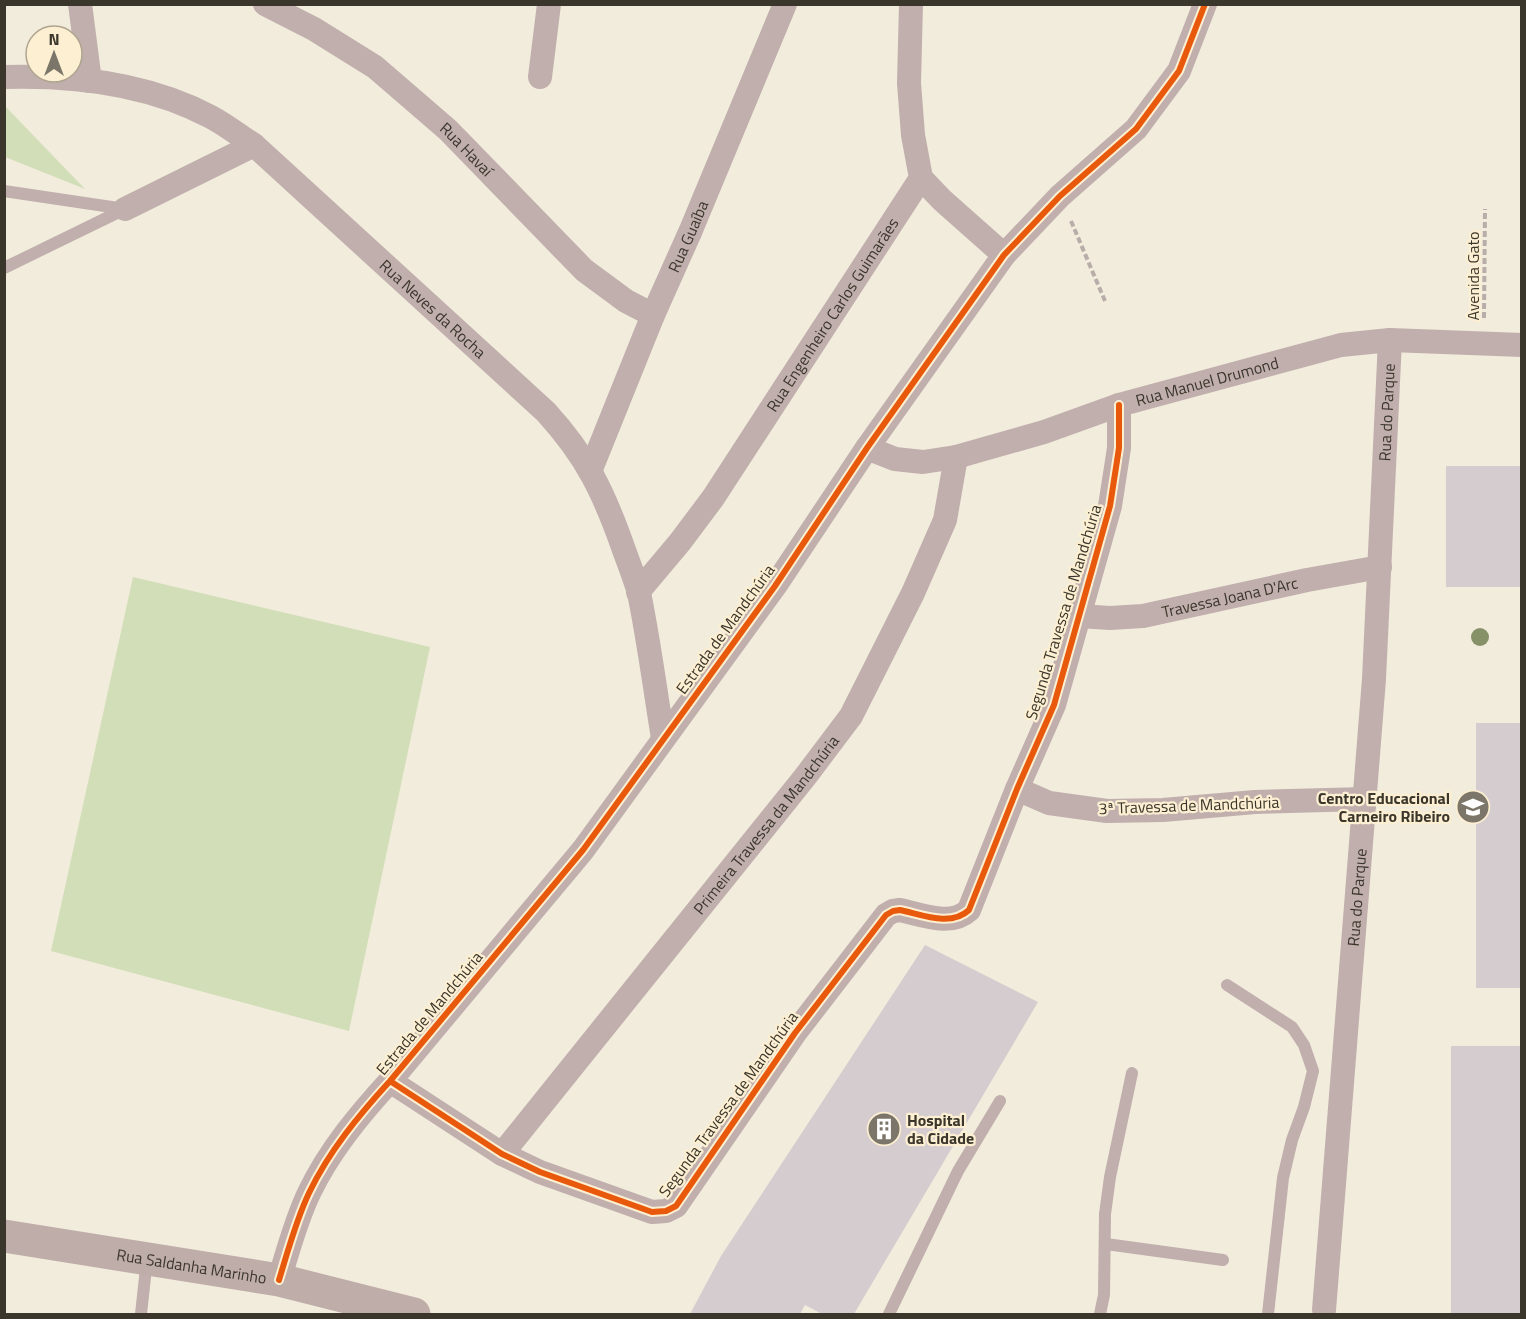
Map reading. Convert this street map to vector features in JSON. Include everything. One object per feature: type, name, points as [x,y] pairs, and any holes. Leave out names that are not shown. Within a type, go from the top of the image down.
[{"type":"main road","name":"Rua Saldanha Marinho","points":[[4,1236],[147,1257],[279,1280],[414,1314]]},
{"type":"street","points":[[80,4],[90,81]]},
{"type":"street","name":"Rua Havaí","points":[[265,4],[314,29],[375,67],[448,130],[584,270],[626,301],[653,315]]},
{"type":"street","points":[[540,77],[549,4]]},
{"type":"street","name":"Rua Guaíba","points":[[591,470],[653,315],[785,4]]},
{"type":"street","points":[[911,4],[909,83],[913,135],[921,178],[942,200],[1004,255]]},
{"type":"street","name":"Estrada de Mandchúria","points":[[279,1280],[310,1192],[361,1113],[583,850],[775,586],[867,448],[1004,255],[1060,196],[1136,129],[1179,71],[1205,4]]},
{"type":"street","name":"Rua Neves da Rocha","points":[[4,77],[47,76],[136,89],[173,99],[212,118],[254,145],[546,412],[568,436],[591,470],[608,506],[638,592],[663,738]]},
{"type":"street","points":[[124,209],[254,145]]},
{"type":"street","name":"Rua Engenheiro Carlos Guimarães","points":[[638,592],[680,543],[713,498],[921,178]]},
{"type":"street","name":"Rua Manuel Drumond","points":[[867,448],[895,459],[923,462],[956,457],[1044,432],[1119,405],[1341,345],[1390,340],[1521,345]]},
{"type":"street","name":"Rua do Parque","points":[[1324,1310],[1365,799],[1380,567],[1390,340]]},
{"type":"street","name":"Segunda Travessa de Mandchúria","points":[[390,1081],[502,1154],[540,1172],[652,1212],[666,1211],[676,1206],[795,1033],[886,915],[892,910],[900,910],[952,919],[962,917],[969,910],[1017,789],[1054,705],[1110,506],[1119,448],[1119,405]]},
{"type":"street","name":"Primeira Travessa da Mandchúria","points":[[502,1154],[798,786],[851,716],[884,653],[945,520],[956,457]]},
{"type":"street","name":"Travessa Joana D'Arc","points":[[1079,616],[1110,618],[1143,616],[1307,580],[1380,567]]},
{"type":"street","name":"3ª Travessa de Mandchúria","points":[[1017,789],[1049,803],[1107,811],[1163,810],[1255,802],[1365,799]]},
{"type":"lane","points":[[4,191],[124,209]]},
{"type":"lane","points":[[4,268],[124,209]]},
{"type":"lane","points":[[1227,986],[1292,1027],[1304,1045],[1313,1071],[1283,1178],[1268,1314]]},
{"type":"lane","points":[[1100,1314],[1104,1295],[1105,1214],[1110,1177],[1132,1073]]},
{"type":"lane","points":[[889,1314],[958,1171],[1000,1101]]},
{"type":"lane","points":[[1106,1244],[1223,1260]]},
{"type":"lane","points":[[141,1314],[147,1257]]},
{"type":"path","points":[[1060,196],[1105,301]]},
{"type":"green space","points":[[5,106],[85,189],[5,157]]},
{"type":"green space","points":[[133,577],[430,647],[349,1031],[51,951]]},
{"type":"building","points":[[1446,466],[1522,466],[1522,587],[1446,587]]},
{"type":"building","points":[[1476,723],[1522,723],[1522,988],[1476,988]]},
{"type":"building","name":"Hospital da Cidade","points":[[925,945],[1038,1002],[854,1314],[822,1314],[805,1305],[800,1314],[690,1314],[721,1256]]},
{"type":"building","points":[[1451,1046],[1522,1046],[1522,1314],[1451,1314]]},
{"type":"cycle path","points":[[279,1280],[304,1203],[345,1134],[583,850],[775,586],[867,448],[1004,255],[1060,196],[1136,129],[1179,71],[1205,4]]},
{"type":"cycle path","points":[[390,1081],[502,1154],[540,1172],[652,1212],[666,1211],[676,1206],[795,1033],[886,915],[900,910],[945,919],[954,918],[969,910],[1017,789],[1054,705],[1110,506],[1119,448],[1119,405]]},
{"type":"place","name":"Centro Educacional Carneiro Ribeiro","points":[[1473,807]]},
{"type":"place","name":"Hospital da Cidade","points":[[884,1129]]}]
